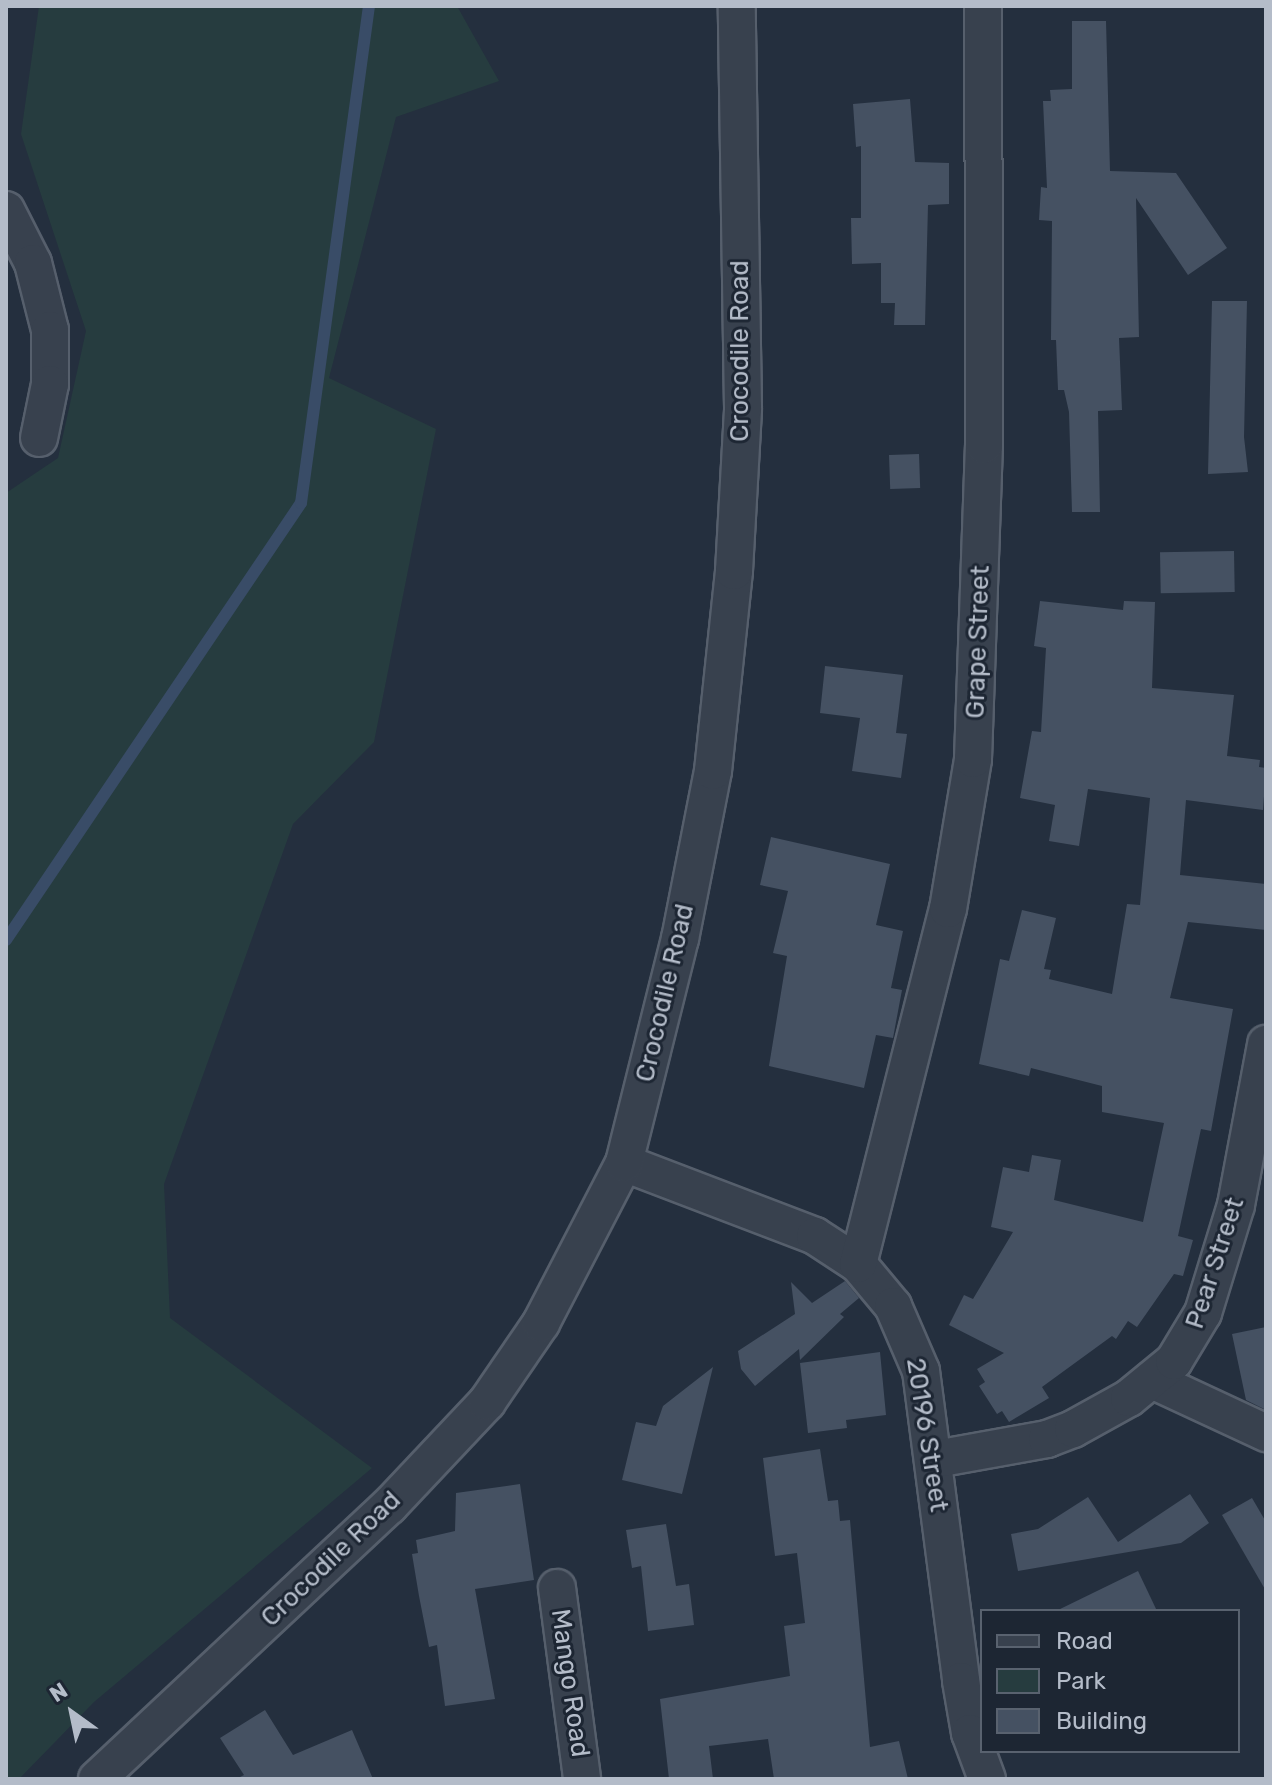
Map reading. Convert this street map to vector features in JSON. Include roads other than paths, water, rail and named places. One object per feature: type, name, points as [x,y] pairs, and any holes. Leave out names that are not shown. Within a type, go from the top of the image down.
[{"type":"street","name":"Crocodile Road","points":[[97,1779],[389,1506],[487,1402],[541,1323],[624,1163],[680,939],[713,771],[734,571],[743,408],[737,6]]},
{"type":"street","name":"Grape Street","points":[[858,1264],[948,909],[973,759],[984,429],[983,6]]},
{"type":"street","points":[[6,210],[33,263],[50,330],[50,384],[39,438]]},
{"type":"street","name":"Pear Street","points":[[936,1459],[1047,1439],[1105,1412],[1174,1361],[1203,1313],[1236,1205],[1266,1044]]},
{"type":"street","name":"20196 Street","points":[[624,1163],[780,1219],[858,1264],[904,1325],[921,1371],[936,1459],[961,1681],[980,1777]]},
{"type":"street","points":[[1152,1380],[1266,1433]]},
{"type":"street","name":"Mango Road","points":[[557,1588],[582,1779]]},
{"type":"waterway","points":[[6,940],[301,503],[369,6]]}]
